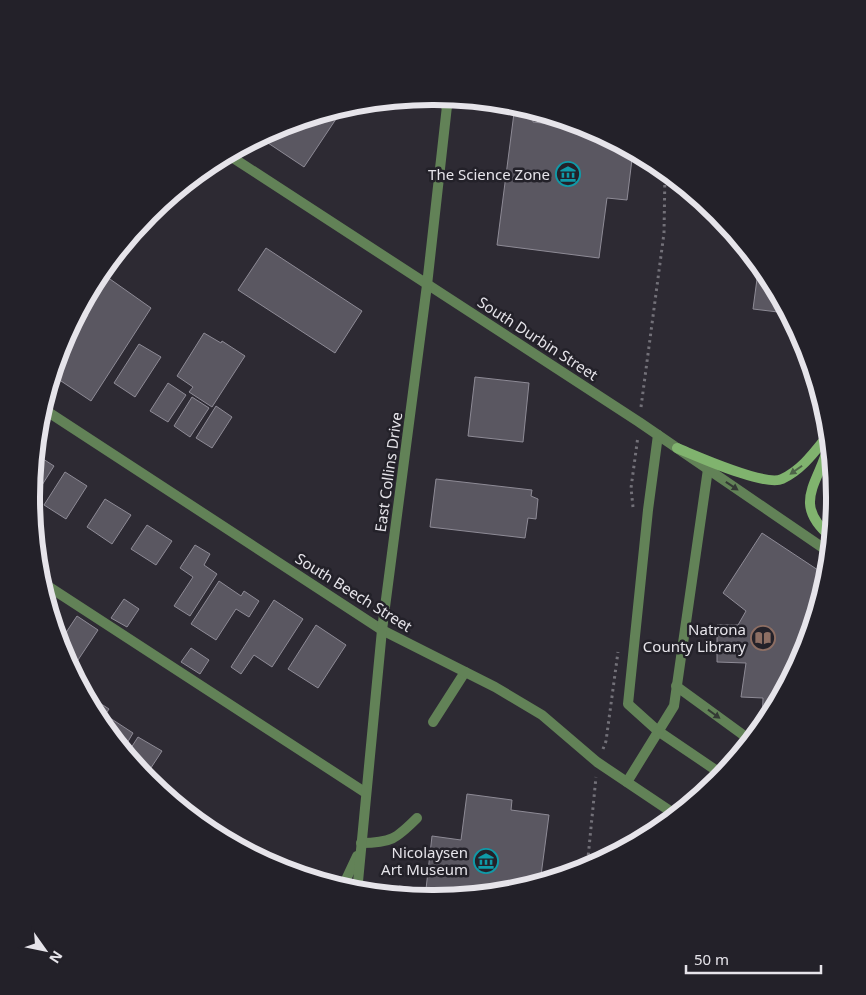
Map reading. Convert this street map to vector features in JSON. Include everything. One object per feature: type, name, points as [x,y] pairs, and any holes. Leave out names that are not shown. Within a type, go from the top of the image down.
[{"type":"main road","points":[[677,448],[752,477],[780,480],[802,468],[822,442]]},
{"type":"main road","points":[[824,462],[810,491],[810,502],[813,516],[824,530]]},
{"type":"street","name":"East Collins Drive","points":[[358,883],[382,630],[428,285],[447,105]]},
{"type":"street","name":"South Durbin Street","points":[[234,159],[639,422],[823,548]]},
{"type":"street","name":"South Beech Street","points":[[50,413],[382,630],[495,687],[542,715],[598,762],[670,811]]},
{"type":"street","points":[[658,435],[648,510],[628,704],[658,731],[715,770]]},
{"type":"street","points":[[628,782],[674,706],[708,469]]},
{"type":"street","points":[[51,588],[366,793]]},
{"type":"street","points":[[433,722],[465,672]]},
{"type":"street","points":[[676,686],[745,737]]},
{"type":"street","points":[[360,847],[383,843],[400,836],[417,818]]},
{"type":"street","name":"East Collins Drive","points":[[345,880],[360,847]]},
{"type":"path","points":[[634,513],[631,488],[664,233],[665,181]]},
{"type":"path","points":[[588,858],[598,762],[606,741],[618,646]]},
{"type":"building","name":"The Science Zone","points":[[514,113],[533,118],[533,122],[559,125],[583,134],[632,158],[627,200],[607,198],[599,258],[497,245]]},
{"type":"building","points":[[338,116],[304,167],[266,142],[307,125]]},
{"type":"building","points":[[266,248],[362,311],[335,353],[238,290]]},
{"type":"building","points":[[757,275],[778,311],[753,309]]},
{"type":"building","points":[[107,277],[151,308],[91,401],[58,379],[70,347],[88,315],[86,314]]},
{"type":"building","points":[[204,333],[221,343],[222,341],[245,356],[212,407],[189,392],[193,387],[177,376]]},
{"type":"building","points":[[139,344],[161,357],[135,397],[114,383]]},
{"type":"building","points":[[475,377],[529,383],[523,442],[468,436]]},
{"type":"building","points":[[168,383],[186,395],[168,422],[150,411]]},
{"type":"building","points":[[192,397],[209,408],[190,437],[174,426]]},
{"type":"building","points":[[216,406],[232,417],[212,448],[196,438]]},
{"type":"building","points":[[42,458],[54,466],[40,488]]},
{"type":"building","points":[[65,472],[87,486],[66,519],[44,505]]},
{"type":"building","points":[[436,479],[532,490],[531,496],[538,499],[536,519],[528,518],[525,538],[430,527]]},
{"type":"building","points":[[105,499],[131,515],[112,544],[87,527]]},
{"type":"building","points":[[147,525],[172,541],[156,565],[131,549]]},
{"type":"building","name":"Natrona County Library","points":[[762,533],[819,571],[813,599],[796,648],[763,712],[763,698],[741,697],[746,663],[717,662],[717,625],[738,625],[746,611],[723,593]]},
{"type":"building","points":[[195,545],[210,554],[204,565],[217,574],[190,616],[174,606],[193,577],[180,568]]},
{"type":"building","points":[[219,581],[241,596],[244,591],[259,601],[249,617],[236,609],[216,640],[191,624]]},
{"type":"building","points":[[124,599],[139,609],[127,627],[111,618]]},
{"type":"building","points":[[274,600],[303,619],[272,667],[254,655],[241,674],[231,667]]},
{"type":"building","points":[[77,616],[98,630],[77,662],[65,634]]},
{"type":"building","points":[[316,625],[346,645],[318,688],[288,669]]},
{"type":"building","points":[[191,648],[209,660],[200,674],[181,662]]},
{"type":"building","points":[[97,701],[109,709],[105,715]]},
{"type":"building","points":[[110,718],[133,733],[127,744],[121,737],[109,720]]},
{"type":"building","points":[[138,737],[162,751],[150,770],[131,748]]},
{"type":"building","name":"Nicolaysen Art Museum","points":[[467,794],[512,800],[511,810],[549,815],[541,875],[510,883],[459,890],[399,889],[399,886],[426,889],[432,836],[461,840]]},
{"type":"place","name":"The Science Zone","points":[[568,174]]},
{"type":"place","name":"Natrona County Library","points":[[763,638]]},
{"type":"place","name":"Nicolaysen Art Museum","points":[[486,861]]}]
